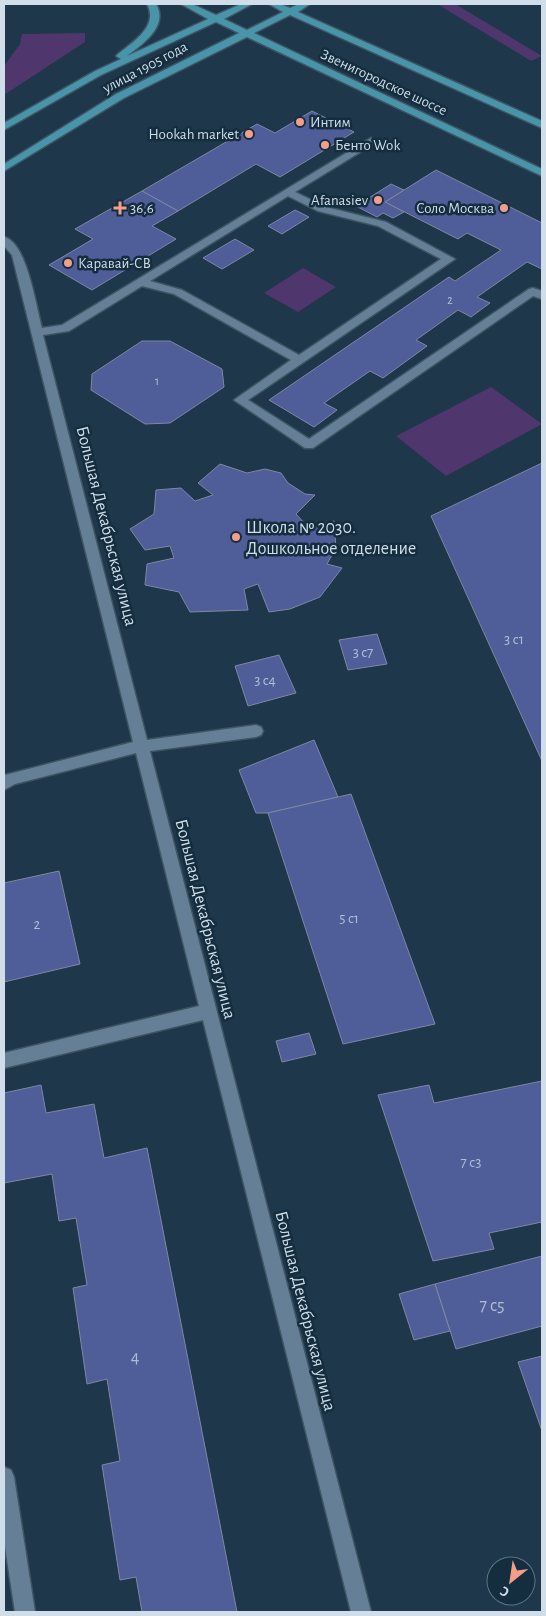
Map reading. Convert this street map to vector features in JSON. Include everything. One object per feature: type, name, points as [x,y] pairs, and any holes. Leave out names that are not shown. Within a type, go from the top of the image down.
[{"type":"main road","points":[[98,73],[146,34],[154,24],[156,15],[152,4]]},
{"type":"main road","name":"Звенигородское шоссе","points":[[185,4],[542,173]]},
{"type":"main road","name":"улица 1905 года","points":[[4,127],[98,73],[248,4]]},
{"type":"main road","name":"Звенигородское шоссе","points":[[273,4],[542,125]]},
{"type":"main road","name":"улица 1905 года","points":[[4,168],[120,96],[306,4]]},
{"type":"street","points":[[38,332],[65,328],[371,141]]},
{"type":"street","points":[[287,192],[328,211],[382,224],[449,259],[240,400],[309,445],[533,291],[542,296]]},
{"type":"street","name":"Большая Декабрьская улица","points":[[4,240],[18,254],[361,1612]]},
{"type":"street","points":[[141,282],[178,292],[299,360]]},
{"type":"street","points":[[4,784],[10,780],[142,746],[256,731]]},
{"type":"street","points":[[4,1062],[209,1011]]},
{"type":"street","points":[[4,1476],[7,1522],[25,1612]]},
{"type":"shaded area","points":[[437,4],[455,4],[542,56],[531,61]]},
{"type":"shaded area","points":[[85,33],[85,42],[4,95],[4,66],[20,44],[22,34]]},
{"type":"shaded area","points":[[303,268],[336,287],[298,312],[264,293]]},
{"type":"shaded area","points":[[491,387],[542,424],[446,476],[396,436]]},
{"type":"building","points":[[312,111],[354,132],[280,177],[256,164],[178,211],[142,191],[257,124],[275,133]]},
{"type":"building","points":[[436,170],[542,223],[542,269],[527,262],[477,297],[490,303],[471,317],[458,310],[416,340],[427,346],[383,378],[370,371],[324,403],[337,410],[314,427],[269,400],[449,277],[455,281],[501,250],[467,233],[458,239],[385,202]]},
{"type":"building","points":[[391,184],[404,190],[385,202],[404,212],[393,218],[383,213],[377,217],[356,206]]},
{"type":"building","points":[[142,191],[178,211],[152,226],[176,239],[92,290],[49,265],[93,239],[75,229]]},
{"type":"building","points":[[295,210],[309,217],[282,234],[268,226]]},
{"type":"building","points":[[235,239],[254,250],[222,269],[203,258]]},
{"type":"building","points":[[142,341],[170,341],[222,369],[224,387],[170,423],[145,424],[91,390],[92,374]]},
{"type":"building","points":[[542,463],[542,761],[431,516]]},
{"type":"building","name":"Школа № 2030. Дошкольное отделение","points":[[220,464],[247,473],[265,469],[281,473],[288,483],[305,494],[315,495],[296,514],[307,526],[334,521],[336,548],[327,564],[342,568],[320,597],[290,609],[269,612],[258,584],[244,589],[248,610],[190,612],[179,592],[145,585],[147,564],[174,558],[170,546],[145,550],[130,529],[154,514],[156,490],[181,488],[195,501],[213,495],[198,483]]},
{"type":"building","points":[[377,634],[387,664],[348,670],[339,640]]},
{"type":"building","points":[[279,655],[296,693],[248,706],[235,666]]},
{"type":"building","points":[[314,740],[338,797],[268,813],[256,813],[239,770]]},
{"type":"building","points":[[351,794],[435,1024],[343,1044],[268,813]]},
{"type":"building","points":[[59,871],[80,964],[4,982],[4,883]]},
{"type":"building","points":[[309,1033],[316,1054],[282,1062],[276,1041]]},
{"type":"building","points":[[542,1081],[542,1222],[489,1233],[494,1249],[433,1261],[378,1095],[429,1085],[434,1103]]},
{"type":"building","points":[[41,1085],[46,1113],[94,1104],[104,1158],[147,1148],[237,1612],[142,1612],[136,1577],[120,1580],[102,1465],[120,1461],[107,1379],[87,1384],[73,1288],[87,1285],[76,1218],[59,1221],[52,1174],[4,1183],[4,1093]]},
{"type":"building","points":[[542,1256],[542,1326],[456,1349],[435,1284]]},
{"type":"building","points":[[435,1284],[450,1331],[414,1340],[399,1294]]},
{"type":"building","points":[[542,1356],[542,1431],[518,1362]]},
{"type":"place","name":"Интим","points":[[300,122]]},
{"type":"place","name":"Hookah market","points":[[249,134]]},
{"type":"place","name":"Бенто Wok","points":[[325,145]]},
{"type":"place","name":"Afanasiev","points":[[378,200]]},
{"type":"place","name":"36,6","points":[[120,208]]},
{"type":"place","name":"Соло Москва","points":[[504,208]]},
{"type":"place","name":"Каравай-СВ","points":[[68,263]]},
{"type":"place","name":"Школа № 2030. Дошкольное отделение","points":[[236,537]]}]
